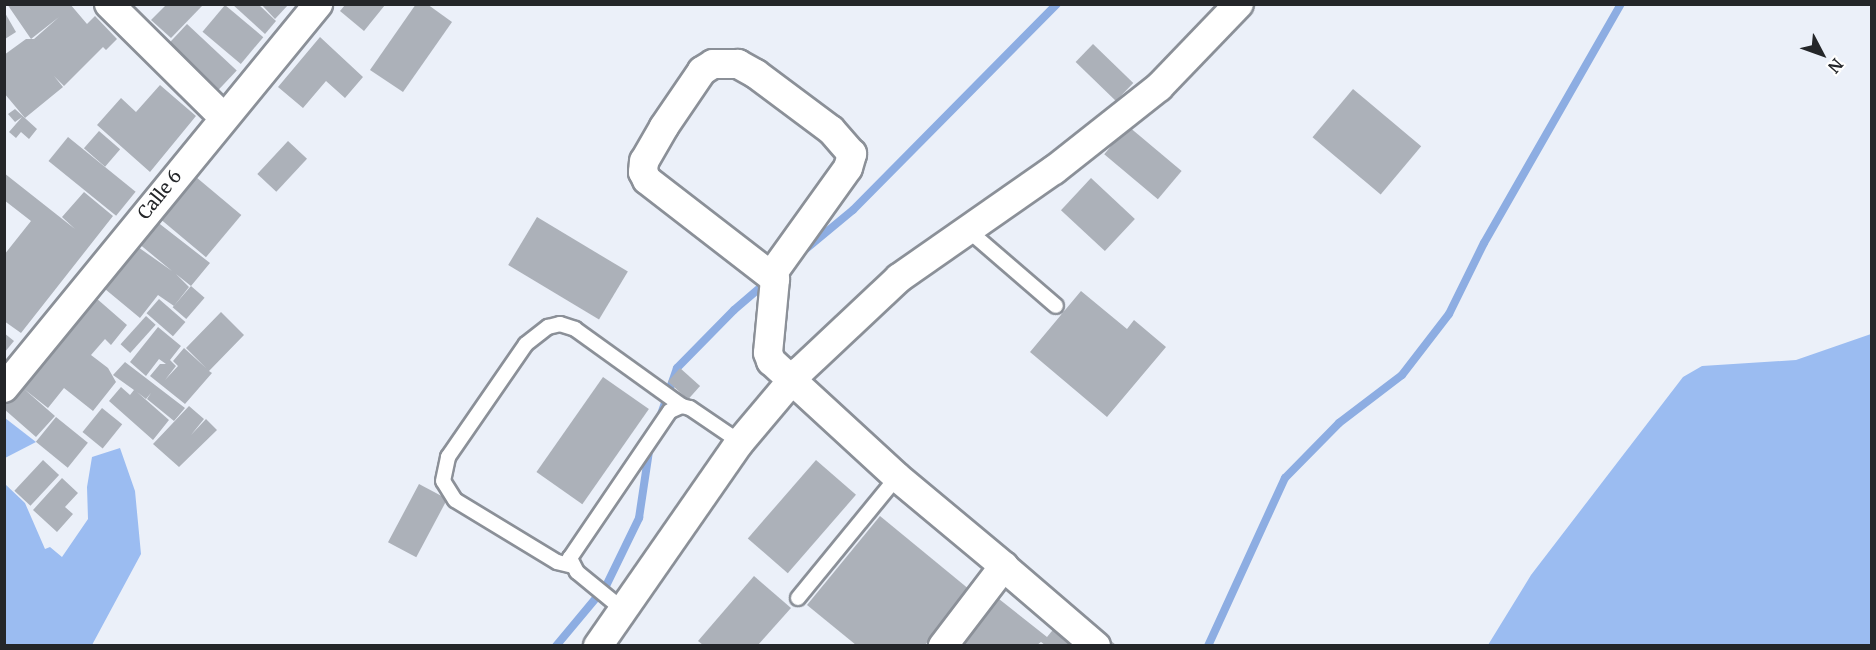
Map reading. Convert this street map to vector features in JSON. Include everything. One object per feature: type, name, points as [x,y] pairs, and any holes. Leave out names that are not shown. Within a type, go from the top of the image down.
[{"type":"street","points":[[109,4],[223,117]]},
{"type":"street","name":"Calle 6","points":[[4,388],[223,117],[318,4]]},
{"type":"street","points":[[598,645],[621,608],[740,442],[792,382],[899,278],[1054,170],[1159,87],[1239,4]]},
{"type":"street","points":[[772,274],[848,168],[852,154],[831,130],[756,74],[738,64],[713,64],[702,72],[664,127],[644,161],[643,172],[705,226],[772,274],[777,284],[768,353],[792,382],[897,477],[1096,645]]},
{"type":"street","points":[[943,645],[1005,568]]},
{"type":"lane","points":[[968,230],[1056,306]]},
{"type":"lane","points":[[621,608],[573,566],[557,562],[454,500],[443,482],[448,457],[526,344],[548,327],[560,324],[575,329],[682,406],[740,442]]},
{"type":"lane","points":[[573,566],[572,554],[670,411],[682,406]]},
{"type":"lane","points":[[798,598],[897,477]]},
{"type":"shaded area","points":[[1871,334],[1871,645],[1488,645],[1531,575],[1683,377],[1702,366],[1796,360]]},
{"type":"shaded area","points":[[5,418],[36,442],[5,458]]},
{"type":"shaded area","points":[[120,448],[135,491],[141,554],[92,645],[5,645],[5,484],[25,503],[45,549],[50,547],[62,557],[88,519],[87,487],[92,457]]},
{"type":"building","points":[[7,4],[70,4],[87,24],[95,16],[117,39],[106,50],[103,47],[64,86],[54,76],[63,87],[25,118],[4,93],[4,55],[26,39],[31,39]],"holes":[[[59,17],[34,39],[31,39]]]},
{"type":"building","points":[[167,4],[200,4],[202,6],[171,38],[151,20]]},
{"type":"building","points":[[232,4],[258,4],[276,21],[265,34]]},
{"type":"building","points":[[261,4],[289,4],[275,19]]},
{"type":"building","points":[[416,4],[427,4],[452,22],[403,92],[370,70]]},
{"type":"building","points":[[225,5],[263,37],[241,64],[203,32]]},
{"type":"building","points":[[345,5],[385,5],[364,31],[340,11]]},
{"type":"building","points":[[5,13],[16,32],[5,39]]},
{"type":"building","points":[[187,24],[237,70],[218,91],[168,44]]},
{"type":"building","points":[[320,37],[363,77],[345,98],[326,81],[303,108],[278,87]]},
{"type":"building","points":[[1093,44],[1133,83],[1116,101],[1076,62]]},
{"type":"building","points":[[160,85],[196,116],[150,172],[97,125],[121,98],[136,112]]},
{"type":"building","points":[[1353,89],[1421,146],[1381,194],[1313,137]]},
{"type":"building","points":[[15,109],[37,129],[29,139],[21,132],[16,138],[9,132],[22,117],[15,122],[8,114]]},
{"type":"building","points":[[1128,126],[1182,171],[1158,199],[1104,154]]},
{"type":"building","points":[[99,131],[120,149],[105,167],[84,148]]},
{"type":"building","points":[[68,137],[136,192],[116,216],[48,161]]},
{"type":"building","points":[[288,141],[307,159],[276,192],[257,174]]},
{"type":"building","points":[[190,172],[241,215],[206,257],[155,214]]},
{"type":"building","points":[[4,173],[75,229],[62,217],[84,192],[113,216],[21,333],[4,321],[4,255],[31,221],[4,200]]},
{"type":"building","points":[[1091,178],[1135,219],[1105,251],[1061,210]]},
{"type":"building","points":[[537,217],[628,272],[599,320],[508,265]]},
{"type":"building","points":[[156,221],[210,263],[191,286],[176,274],[189,287],[174,306],[158,295],[140,318],[105,289],[138,247],[172,271],[138,243]]},
{"type":"building","points":[[191,286],[205,298],[186,319],[173,307]]},
{"type":"building","points":[[88,291],[127,325],[111,345],[105,339],[91,355],[108,368],[116,382],[93,411],[64,388],[48,408],[24,389],[55,416],[36,437],[4,409],[4,397]]},
{"type":"building","points":[[1081,291],[1127,329],[1134,320],[1166,347],[1107,417],[1030,352]]},
{"type":"building","points":[[159,299],[185,322],[173,336],[147,313]]},
{"type":"building","points":[[221,312],[244,335],[209,371],[212,373],[185,404],[150,376],[160,364],[166,364],[159,359],[146,376],[130,362],[158,327],[181,346],[170,360],[176,366],[165,380],[178,366],[173,361],[184,348],[206,368],[186,348]]},
{"type":"building","points":[[146,316],[156,325],[130,353],[121,344]]},
{"type":"building","points":[[4,333],[14,341],[4,353]]},
{"type":"building","points":[[125,362],[185,408],[174,421],[147,399],[151,393],[146,399],[137,392],[169,420],[153,440],[109,401],[121,387],[130,395],[134,390],[113,375]]},
{"type":"building","points":[[680,368],[700,386],[688,399],[668,381]]},
{"type":"building","points":[[603,377],[649,409],[582,504],[536,472]]},
{"type":"building","points":[[189,406],[204,419],[191,435],[206,419],[217,430],[179,467],[153,444]]},
{"type":"building","points":[[102,408],[122,424],[103,448],[82,432]]},
{"type":"building","points":[[56,417],[88,443],[68,468],[36,442]]},
{"type":"building","points":[[43,460],[59,475],[30,506],[14,491]]},
{"type":"building","points":[[816,460],[856,495],[788,573],[748,538]]},
{"type":"building","points":[[62,478],[78,493],[65,507],[73,514],[57,532],[33,510]]},
{"type":"building","points":[[419,484],[447,499],[416,557],[388,542]]},
{"type":"building","points":[[880,516],[970,590],[925,645],[856,645],[807,605]]},
{"type":"building","points":[[754,576],[791,608],[758,645],[703,645],[698,641]]},
{"type":"building","points":[[999,599],[1047,637],[1071,608],[1116,645],[1045,645],[1041,642],[1037,645],[961,645]]},
{"type":"waterway","points":[[801,253],[853,210],[1057,4]]},
{"type":"waterway","points":[[1208,646],[1285,478],[1339,423],[1402,375],[1449,314],[1484,243],[1621,4]]},
{"type":"waterway","points":[[659,420],[677,368],[734,310],[769,280]]},
{"type":"waterway","points":[[556,646],[606,586],[639,518],[650,444]]}]
